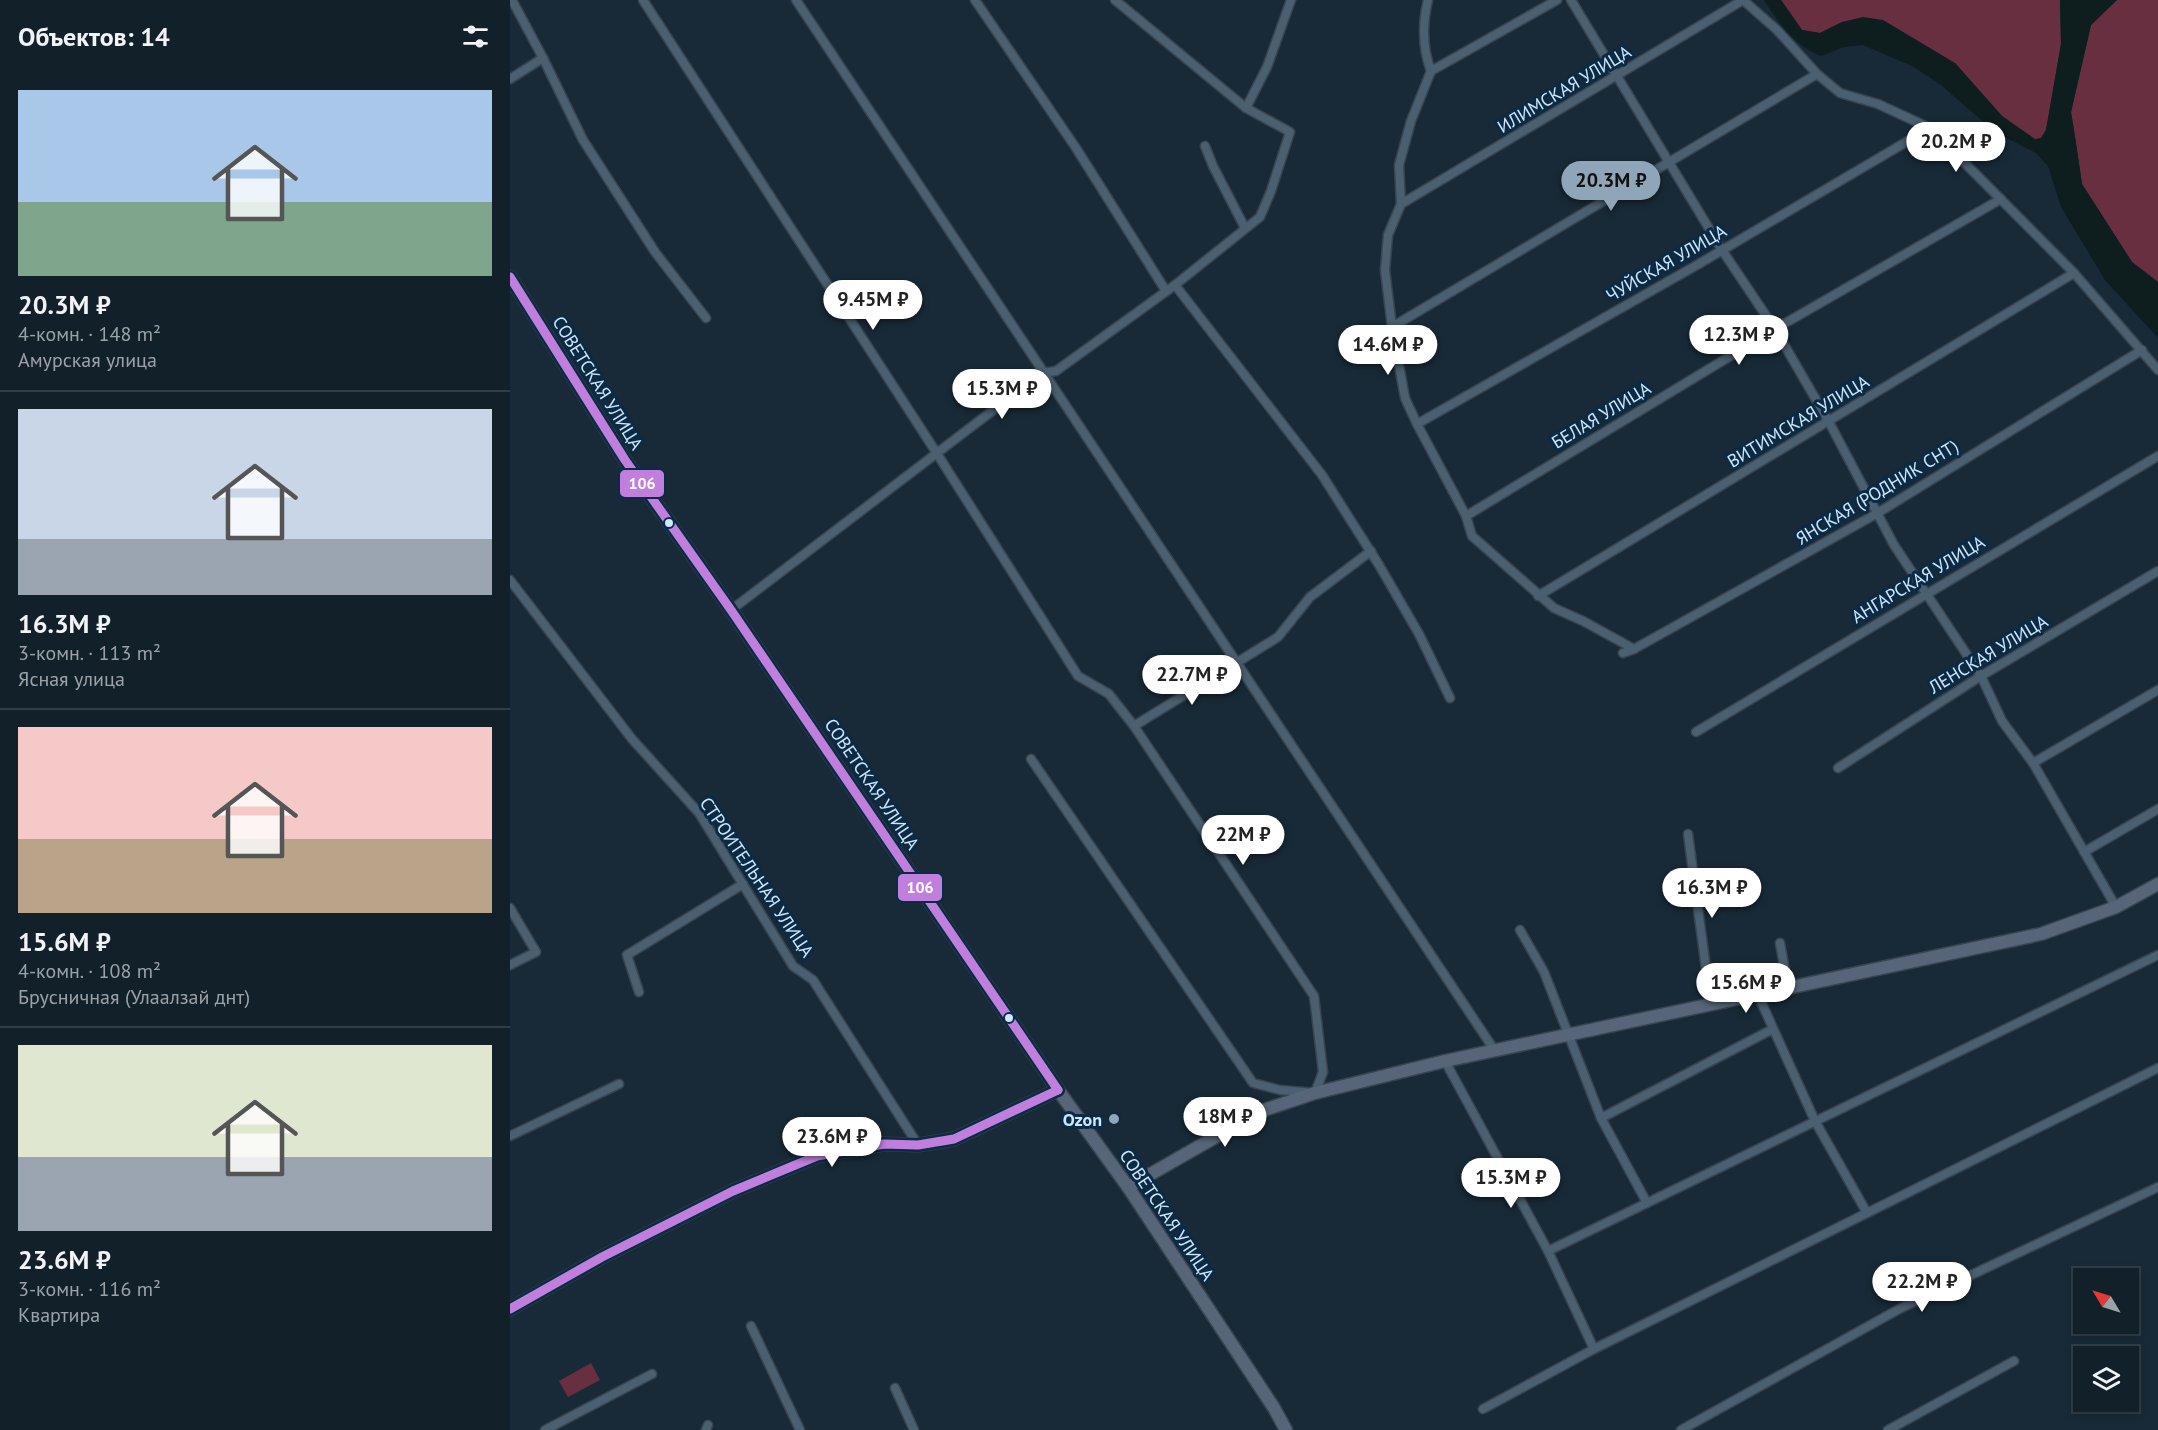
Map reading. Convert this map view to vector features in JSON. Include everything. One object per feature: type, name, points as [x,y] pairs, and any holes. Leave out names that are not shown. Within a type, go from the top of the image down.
[{"type":"main road","name":"СОВЕТСКАЯ УЛИЦА","points":[[510,277],[625,460],[731,610],[1058,1090],[1128,1187],[1274,1408],[1286,1430]]},
{"type":"main road","points":[[1128,1187],[1261,1111],[1315,1093],[1446,1061],[2041,934],[2116,906],[2158,884]]},
{"type":"main road","points":[[510,1309],[602,1257],[733,1191],[817,1156],[884,1144],[918,1145],[954,1139],[1058,1090]]},
{"type":"street","points":[[512,0],[583,140],[655,252],[706,318]]},
{"type":"street","points":[[643,0],[936,452],[1078,676],[1109,694],[1134,726],[1314,996],[1323,1072],[1315,1093],[1280,1090],[1253,1083],[1031,759]]},
{"type":"street","points":[[796,0],[1495,1051]]},
{"type":"street","points":[[975,0],[1076,148],[1166,291]]},
{"type":"street","points":[[731,610],[1042,373],[1056,371],[1175,285],[1260,217],[1271,192],[1290,132],[1246,108],[1115,0]]},
{"type":"street","points":[[1246,108],[1267,67],[1291,0]]},
{"type":"street","points":[[1428,0],[1424,20],[1425,54],[1431,71]]},
{"type":"street","points":[[1557,0],[1431,71],[1411,121],[1399,165],[1401,204],[1388,235],[1385,270],[1392,327],[1406,398],[1417,424],[1466,516],[1472,536],[1554,608],[1634,649]]},
{"type":"street","points":[[1571,0],[1722,250],[1775,329],[1829,422],[1876,514],[1981,676],[2002,721],[2033,763],[2116,906]]},
{"type":"street","points":[[1743,0],[1778,30],[1817,75],[1840,93],[1878,104],[1930,128],[2074,273],[2158,370]]},
{"type":"street","name":"ИЛИМСКАЯ УЛИЦА","points":[[1401,204],[1743,0]]},
{"type":"street","points":[[510,79],[543,58]]},
{"type":"street","points":[[1392,327],[1817,75]]},
{"type":"street","name":"ЧУЙСКАЯ УЛИЦА","points":[[1417,424],[1930,128]]},
{"type":"street","points":[[1205,146],[1245,228]]},
{"type":"street","name":"БЕЛАЯ УЛИЦА","points":[[1466,516],[1775,329],[2001,199]]},
{"type":"street","name":"ВИТИМСКАЯ УЛИЦА","points":[[1538,596],[2074,273]]},
{"type":"street","points":[[1175,285],[1322,475],[1371,551],[1419,634],[1450,698]]},
{"type":"street","name":"ЯНСКАЯ (РОДНИК СНТ)","points":[[1623,653],[1876,514],[2142,350]]},
{"type":"street","name":"АНГАРСКАЯ УЛИЦА","points":[[1696,732],[2158,456]]},
{"type":"street","points":[[1134,726],[1278,637],[1310,597],[1371,551]]},
{"type":"street","name":"ЛЕНСКАЯ УЛИЦА","points":[[1838,768],[1981,676],[2158,571]]},
{"type":"street","name":"СТРОИТЕЛЬНАЯ УЛИЦА","points":[[510,580],[632,739],[699,813],[794,966],[813,980],[918,1145]]},
{"type":"street","points":[[2033,763],[2158,690]]},
{"type":"street","points":[[2084,852],[2158,809]]},
{"type":"street","points":[[1688,834],[1711,1006]]},
{"type":"street","points":[[639,992],[627,955],[743,884]]},
{"type":"street","points":[[510,908],[536,952],[510,965]]},
{"type":"street","points":[[1520,930],[1544,972],[1601,1118],[1647,1203]]},
{"type":"street","points":[[1780,944],[1788,988]]},
{"type":"street","points":[[1548,1251],[2158,955]]},
{"type":"street","points":[[1758,996],[1815,1121],[1867,1213]]},
{"type":"street","points":[[1601,1118],[1773,1029]]},
{"type":"street","points":[[1446,1061],[1548,1251],[1594,1349]]},
{"type":"street","points":[[1483,1409],[1594,1349],[2158,1068]]},
{"type":"street","points":[[510,1136],[619,1084]]},
{"type":"street","points":[[1682,1430],[1901,1308],[2158,1187]]},
{"type":"street","points":[[751,1326],[800,1430]]},
{"type":"street","points":[[1888,1430],[2014,1361]]},
{"type":"street","points":[[545,1430],[652,1374]]},
{"type":"street","points":[[895,1388],[914,1430]]},
{"type":"shaded area","points":[[1764,0],[1781,0],[1802,30],[1820,33],[1842,22],[1863,17],[1883,20],[1955,63],[2002,116],[2035,139],[2041,138],[2046,130],[2061,44],[2060,0],[2117,0],[2091,25],[2071,112],[2082,184],[2132,262],[2158,282],[2158,338],[2105,280],[2061,207],[2048,166],[2036,153],[1995,132],[1941,85],[1914,67],[1863,45],[1844,47],[1821,56],[1811,51],[1788,33]]},
{"type":"shaded area","points":[[1781,0],[2060,0],[2061,44],[2046,130],[2041,138],[2035,140],[2002,116],[1955,63],[1842,22],[1820,33],[1802,30]]},
{"type":"shaded area","points":[[2117,0],[2158,0],[2158,282],[2132,262],[2082,184],[2071,112],[2091,25]]},
{"type":"shaded area","points":[[591,1363],[600,1380],[568,1397],[559,1381]]},
{"type":"transit line","name":"106","points":[[510,277],[625,460],[731,610],[1058,1090]]},
{"type":"transit line","name":"106","points":[[510,1309],[602,1257],[733,1191],[817,1156],[884,1144],[918,1145],[954,1139],[1058,1090]]},
{"type":"place","name":"Ozon","points":[[1114,1119]]}]
